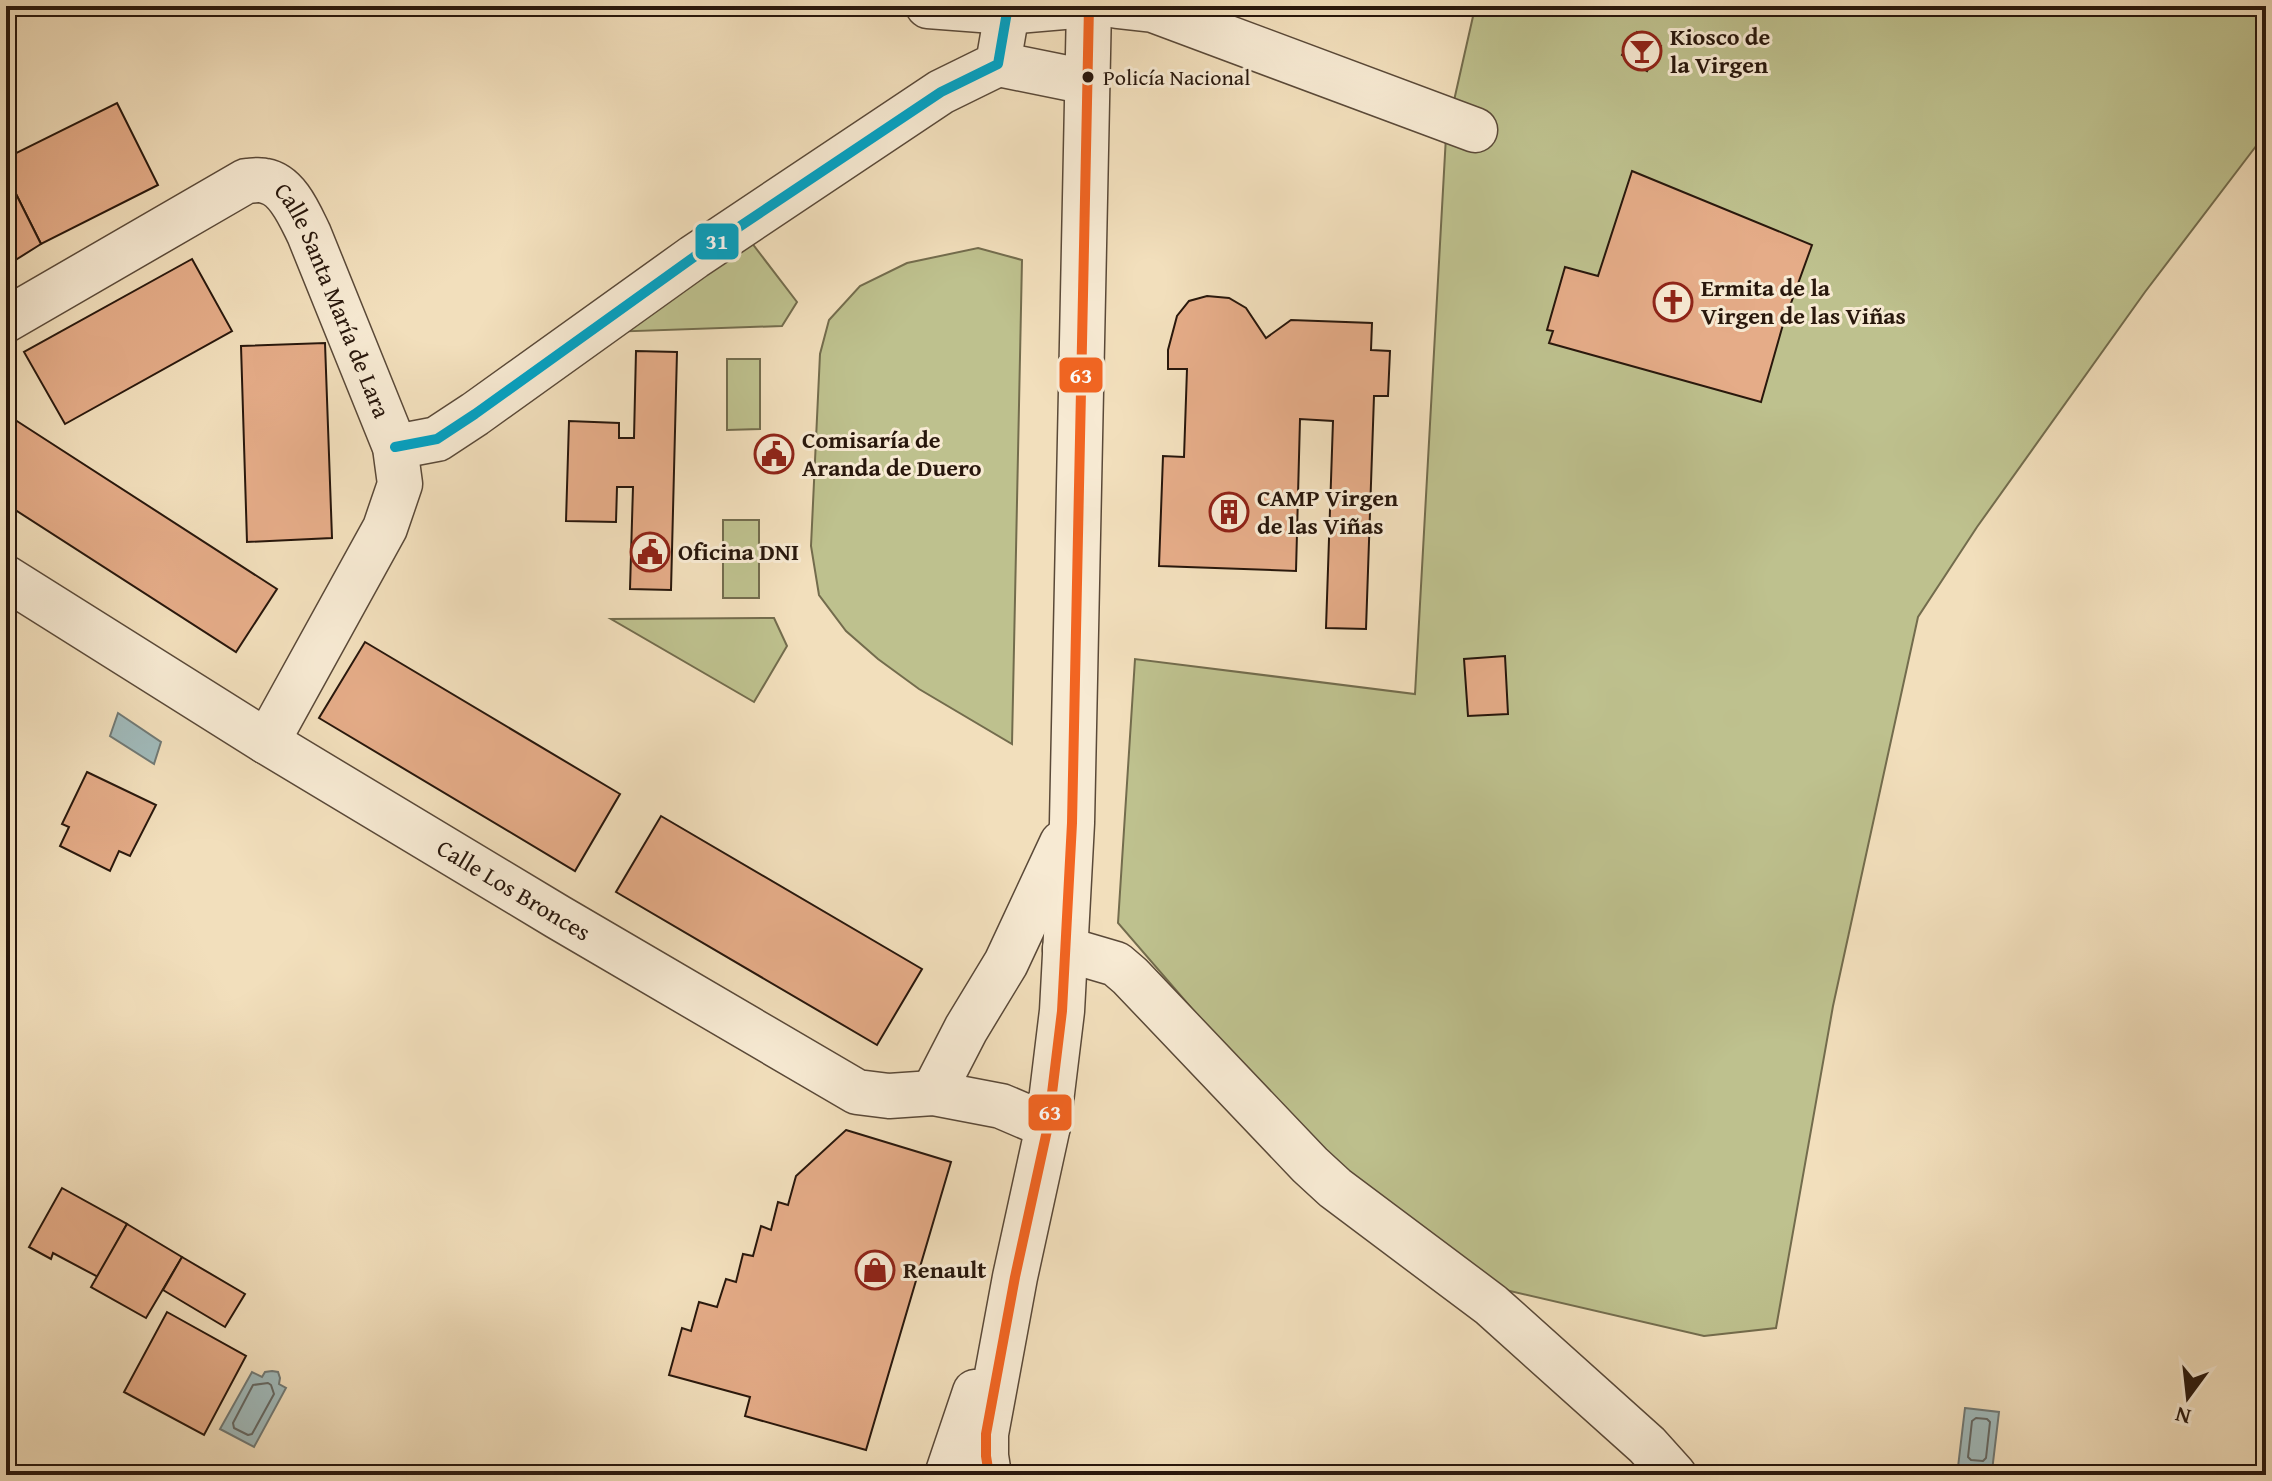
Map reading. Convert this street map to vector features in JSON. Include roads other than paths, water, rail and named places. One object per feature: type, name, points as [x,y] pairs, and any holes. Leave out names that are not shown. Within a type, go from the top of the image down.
[{"type":"street","points":[[928,6],[1007,12],[1075,6]]},
{"type":"street","points":[[989,1475],[986,1434],[1015,1277],[1048,1126],[1062,1011],[1072,823],[1089,6]]},
{"type":"street","points":[[1117,6],[1153,10],[1475,130]]},
{"type":"street","points":[[998,64],[1007,12]]},
{"type":"street","points":[[395,447],[437,439],[694,257],[941,92],[998,64],[1087,82]]},
{"type":"street","name":"Calle Santa María de Lara","points":[[6,320],[246,181],[266,180],[279,188],[295,205],[395,447],[400,484],[385,528],[267,742]]},
{"type":"street","name":"Calle Los Bronces","points":[[6,578],[267,742],[857,1092],[889,1096],[933,1093],[1001,1106],[1048,1126]]},
{"type":"street","points":[[933,1093],[966,1029],[1006,963],[1072,823]]},
{"type":"street","points":[[1065,949],[1116,964],[1318,1173],[1491,1305],[1647,1445],[1674,1475]]},
{"type":"street","points":[[947,1475],[1015,1277]]},
{"type":"water","points":[[118,713],[161,742],[154,764],[110,736]]},
{"type":"water","points":[[252,1372],[262,1377],[265,1372],[278,1372],[279,1384],[286,1388],[254,1447],[220,1429]]},
{"type":"water","points":[[1965,1408],[1999,1412],[1992,1471],[1958,1467]]},
{"type":"place","name":"Kiosco de la Virgen","points":[[1642,51]]},
{"type":"place","name":"Policía Nacional","points":[[1088,77]]},
{"type":"place","name":"Ermita de la Virgen de las Viñas","points":[[1673,302]]},
{"type":"place","name":"Comisaría de Aranda de Duero","points":[[774,454]]},
{"type":"place","name":"CAMP Virgen de las Viñas","points":[[1229,512]]},
{"type":"place","name":"Oficina DNI","points":[[650,552]]},
{"type":"place","name":"Renault","points":[[875,1270]]}]
